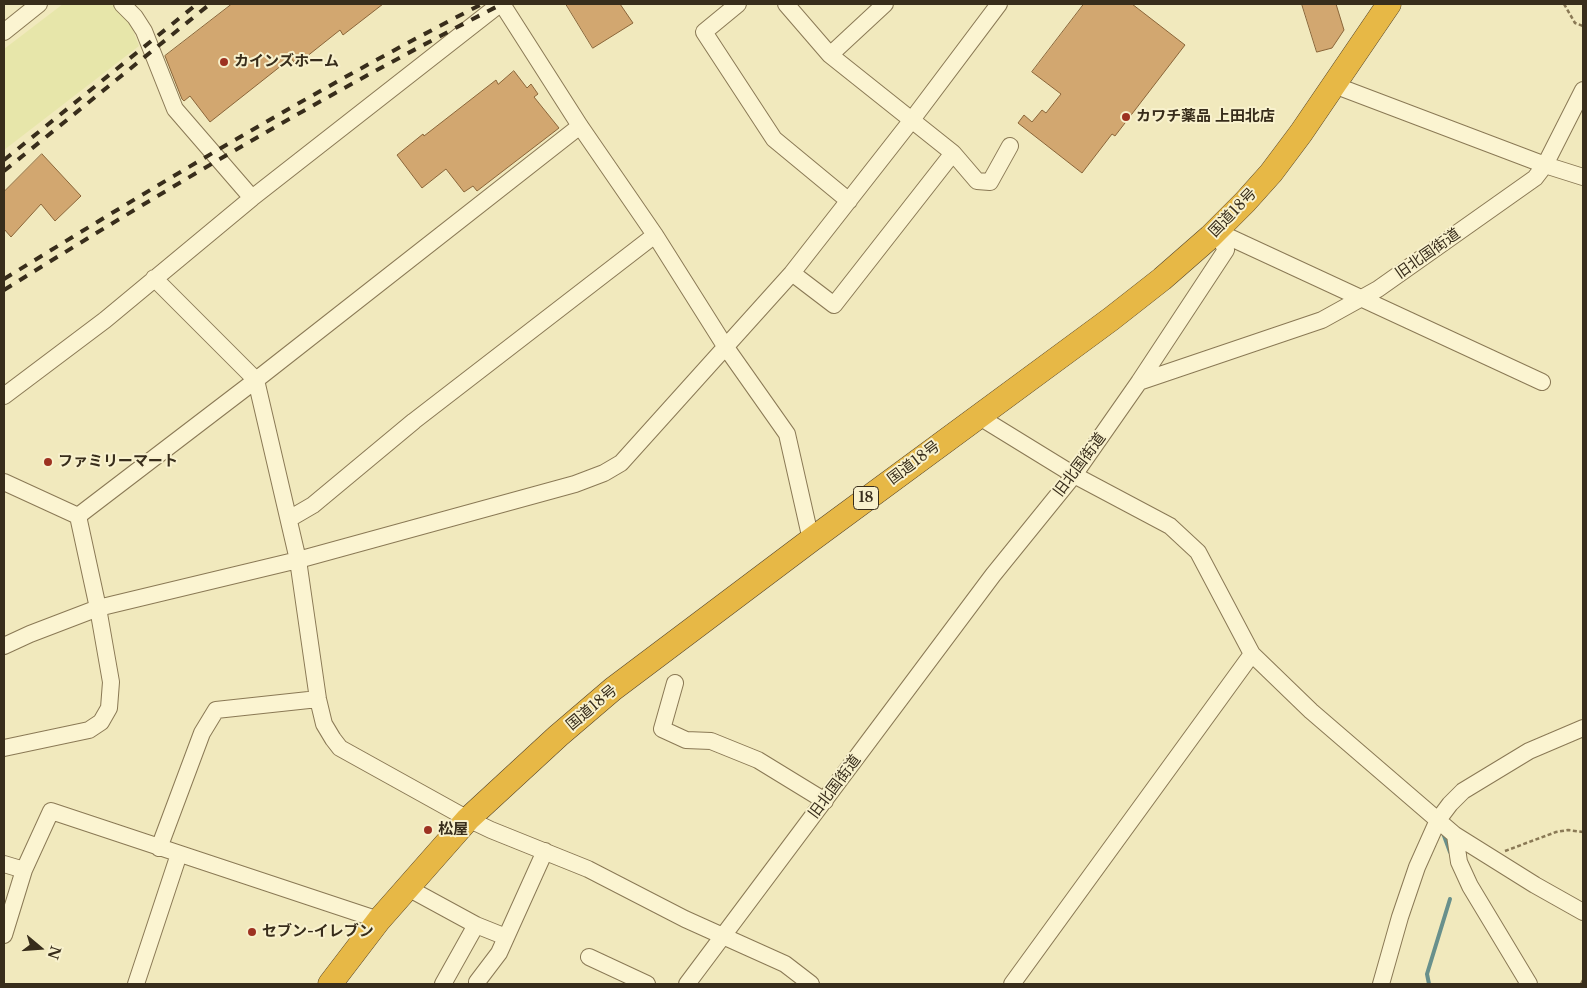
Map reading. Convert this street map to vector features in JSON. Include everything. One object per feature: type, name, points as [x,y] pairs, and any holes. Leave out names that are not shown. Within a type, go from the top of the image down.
[{"type":"highway","name":"国道18号","points":[[330,984],[379,920],[468,818],[613,689],[1140,296],[1216,231],[1271,173],[1389,4]]},
{"type":"street","points":[[4,32],[39,4]]},
{"type":"street","points":[[122,4],[136,17],[144,31],[176,109],[252,198]]},
{"type":"street","points":[[4,396],[105,320],[252,198],[501,4],[580,126],[655,235],[725,346],[787,434],[811,540]]},
{"type":"street","points":[[738,4],[704,32],[774,139],[849,201]]},
{"type":"street","points":[[786,4],[830,55],[953,153],[976,181],[990,182],[1010,146]]},
{"type":"street","points":[[830,55],[885,4]]},
{"type":"street","points":[[4,646],[98,608],[298,560],[575,484],[604,473],[621,462],[792,273],[911,121],[999,4]]},
{"type":"street","points":[[1334,85],[1545,165],[1583,177]]},
{"type":"street","name":"旧北国街道","points":[[687,984],[993,575],[1074,475],[1140,382],[1322,320],[1378,289],[1535,178],[1545,165],[1583,90]]},
{"type":"street","points":[[78,516],[256,380],[580,126]]},
{"type":"street","points":[[792,273],[834,305],[953,153]]},
{"type":"street","points":[[1216,231],[1542,382]]},
{"type":"street","points":[[1140,382],[1226,250],[1216,231]]},
{"type":"street","points":[[289,519],[313,505],[414,421],[655,235]]},
{"type":"street","points":[[154,278],[256,380],[298,560],[318,699],[324,724],[332,739],[340,748],[491,830],[588,869],[685,919],[785,964],[811,984]]},
{"type":"street","points":[[978,416],[1074,475],[1150,514],[1185,538],[1198,552],[1252,654],[1311,711],[1455,835],[1583,912]]},
{"type":"street","points":[[4,482],[78,516]]},
{"type":"street","points":[[4,748],[88,730],[101,722],[109,708],[111,682],[98,608],[78,516]]},
{"type":"street","points":[[1012,984],[1252,654]]},
{"type":"street","points":[[676,683],[662,729],[686,740],[711,741],[758,760],[825,801]]},
{"type":"street","points":[[160,848],[202,732],[216,710],[318,699]]},
{"type":"street","points":[[1381,984],[1416,867],[1438,820],[1463,791],[1529,751],[1583,728]]},
{"type":"street","points":[[4,935],[24,870],[52,811],[379,920]]},
{"type":"street","points":[[1455,835],[1459,862],[1470,886],[1529,984]]},
{"type":"street","points":[[477,982],[499,953],[545,851]]},
{"type":"street","points":[[136,984],[178,854]]},
{"type":"street","points":[[4,864],[24,870]]},
{"type":"street","points":[[408,888],[476,925],[506,937]]},
{"type":"street","points":[[443,984],[476,925]]},
{"type":"street","points":[[589,957],[647,984]]},
{"type":"path","points":[[1564,4],[1575,23],[1583,26]]},
{"type":"path","points":[[1491,858],[1556,832],[1568,830],[1583,832]]},
{"type":"path","points":[[1581,984],[1583,980]]},
{"type":"shaded area","points":[[63,4],[112,4],[130,22],[139,46],[4,150],[4,49]]},
{"type":"building","name":"カインズホーム","points":[[232,4],[383,4],[343,35],[340,30],[296,65],[291,58],[210,122],[190,96],[184,101],[182,99],[165,56]]},
{"type":"building","points":[[566,4],[620,4],[633,23],[593,48]]},
{"type":"building","points":[[1084,4],[1132,4],[1185,45],[1115,136],[1112,134],[1082,173],[1018,123],[1024,115],[1032,122],[1042,110],[1046,113],[1061,94],[1032,72]]},
{"type":"building","points":[[1302,4],[1336,4],[1344,30],[1332,48],[1317,52]]},
{"type":"building","points":[[514,71],[527,88],[531,84],[538,94],[534,97],[559,128],[477,191],[473,186],[464,192],[446,169],[422,188],[397,155],[496,80],[498,84]]},
{"type":"building","points":[[42,154],[81,196],[55,221],[41,204],[11,237],[4,229],[4,192]]},
{"type":"waterway","points":[[1443,833],[1450,852]]},
{"type":"waterway","points":[[1429,984],[1427,974],[1450,899]]},
{"type":"railway","points":[[4,160],[197,4]]},
{"type":"railway","points":[[4,171],[210,4]]},
{"type":"railway","points":[[4,279],[240,137],[360,69],[482,4]]},
{"type":"railway","points":[[4,290],[126,215],[312,106],[502,4]]},
{"type":"place","name":"カインズホーム","points":[[224,62]]},
{"type":"place","name":"カワチ薬品 上田北店","points":[[1126,117]]},
{"type":"place","name":"ファミリーマート","points":[[48,462]]},
{"type":"place","name":"松屋","points":[[428,830]]},
{"type":"place","name":"セブン-イレブン","points":[[252,932]]}]
